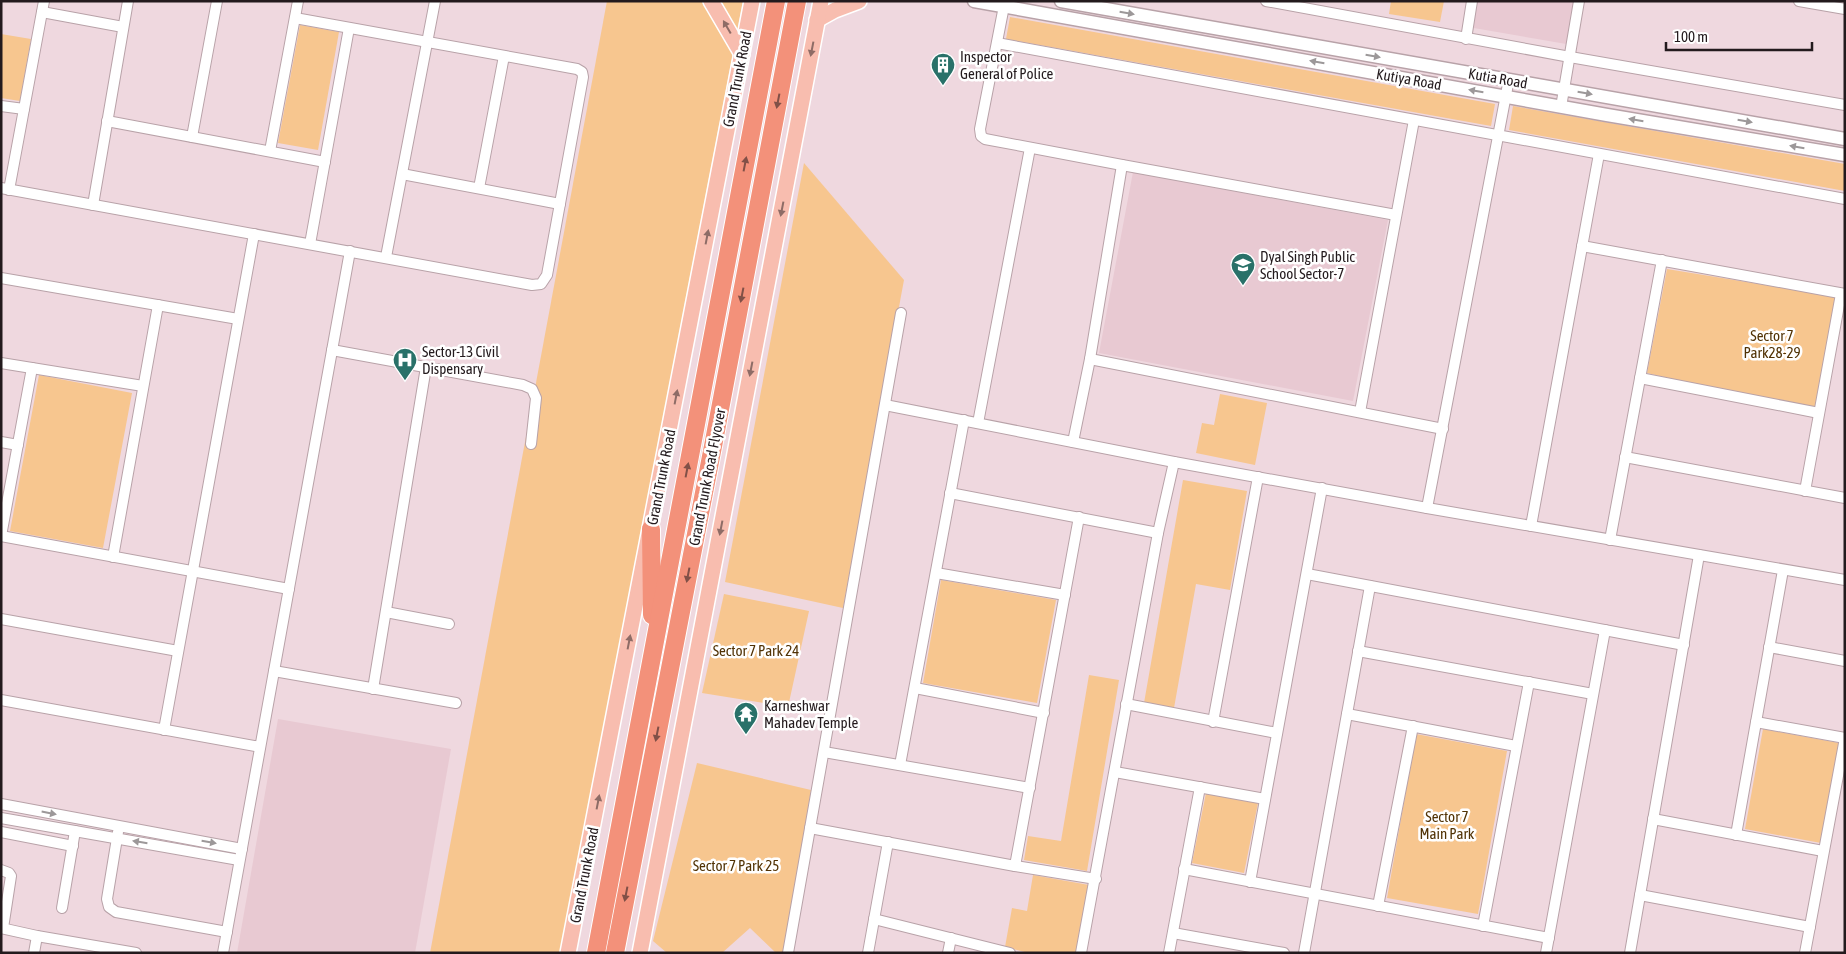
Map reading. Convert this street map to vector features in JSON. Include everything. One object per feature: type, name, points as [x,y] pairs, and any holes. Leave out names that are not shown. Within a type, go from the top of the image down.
[{"type":"highway","name":"Grand Trunk Road Flyover","points":[[652,655],[776,1]]},
{"type":"highway","name":"Grand Trunk Road Flyover","points":[[615,953],[797,1]]},
{"type":"highway","points":[[651,529],[652,655]]},
{"type":"highway","name":"Grand Trunk Road","points":[[596,953],[652,655]]},
{"type":"main road","points":[[711,1],[742,54]]},
{"type":"main road","name":"Grand Trunk Road","points":[[568,953],[752,1]]},
{"type":"main road","points":[[640,953],[821,1]]},
{"type":"main road","points":[[817,20],[835,10],[859,1]]},
{"type":"street","points":[[44,1],[24,109],[5,189],[532,284],[541,284],[547,276],[584,77],[582,72],[295,18]]},
{"type":"street","points":[[93,205],[128,1]]},
{"type":"street","points":[[192,137],[217,1]]},
{"type":"street","points":[[270,152],[298,1]]},
{"type":"street","points":[[386,258],[435,1]]},
{"type":"street","name":"Kutiya Road","points":[[975,1],[1561,107],[1845,155]]},
{"type":"street","name":"Kutia Road","points":[[1062,1],[1845,139]]},
{"type":"street","points":[[1266,1],[1466,39],[1845,105]]},
{"type":"street","points":[[1466,39],[1472,1]]},
{"type":"street","points":[[1561,107],[1579,1]]},
{"type":"street","points":[[1799,1],[1845,10]]},
{"type":"street","points":[[1004,6],[980,129],[981,136],[985,139],[1396,215]]},
{"type":"street","points":[[42,12],[124,27]]},
{"type":"street","points":[[310,244],[349,28]]},
{"type":"street","points":[[997,43],[1845,199]]},
{"type":"street","points":[[479,188],[504,56]]},
{"type":"street","points":[[1427,508],[1509,80]]},
{"type":"street","points":[[1,106],[24,109]]},
{"type":"street","points":[[1360,412],[1414,120]]},
{"type":"street","points":[[107,121],[325,162]]},
{"type":"street","points":[[978,423],[1030,148]]},
{"type":"street","points":[[1531,526],[1599,154]]},
{"type":"street","points":[[1073,442],[1090,359],[1122,165]]},
{"type":"street","points":[[402,174],[560,204]]},
{"type":"street","points":[[164,730],[254,234]]},
{"type":"street","points":[[1582,246],[1843,294],[1804,491]]},
{"type":"street","points":[[223,953],[350,251]]},
{"type":"street","points":[[1610,540],[1662,260]]},
{"type":"street","points":[[1,278],[238,319]]},
{"type":"street","points":[[113,556],[158,305]]},
{"type":"street","points":[[788,953],[901,313]]},
{"type":"street","points":[[332,350],[523,385],[532,389],[536,398],[531,444]]},
{"type":"street","points":[[1090,359],[1443,428]]},
{"type":"street","points":[[1,363],[143,386]]},
{"type":"street","points":[[374,688],[426,367]]},
{"type":"street","points":[[32,368],[1,536],[289,589]]},
{"type":"street","points":[[1640,378],[1819,413]]},
{"type":"street","points":[[885,404],[1174,462],[1845,580]]},
{"type":"street","points":[[900,765],[964,420]]},
{"type":"street","points":[[1,442],[18,445]]},
{"type":"street","points":[[1626,458],[1845,498]]},
{"type":"street","points":[[1081,953],[1158,533],[1174,462]]},
{"type":"street","points":[[1212,722],[1258,477]]},
{"type":"street","points":[[1250,882],[1322,488]]},
{"type":"street","points":[[950,493],[1158,533]]},
{"type":"street","points":[[1015,866],[1079,517]]},
{"type":"street","points":[[1630,953],[1699,555]]},
{"type":"street","points":[[1736,835],[1783,570]]},
{"type":"street","points":[[936,572],[1065,595]]},
{"type":"street","points":[[1307,574],[1684,645]]},
{"type":"street","points":[[1304,953],[1370,586]]},
{"type":"street","points":[[386,612],[449,624]]},
{"type":"street","points":[[1,619],[178,651]]},
{"type":"street","points":[[1546,953],[1605,630]]},
{"type":"street","points":[[1769,647],[1845,661]]},
{"type":"street","points":[[1358,651],[1594,694]]},
{"type":"street","points":[[274,671],[456,703]]},
{"type":"street","points":[[1483,926],[1529,682]]},
{"type":"street","points":[[914,688],[1044,713]]},
{"type":"street","points":[[1,700],[260,747]]},
{"type":"street","points":[[1126,704],[1277,734]]},
{"type":"street","points":[[1347,714],[1516,746]]},
{"type":"street","points":[[1756,722],[1845,738],[1806,953]]},
{"type":"street","points":[[1378,906],[1413,726]]},
{"type":"street","points":[[824,752],[1030,788]]},
{"type":"street","points":[[1115,772],[1265,799]]},
{"type":"street","points":[[1169,953],[1200,787]]},
{"type":"street","points":[[1,804],[242,848]]},
{"type":"street","points":[[1,818],[240,860]]},
{"type":"street","points":[[1654,819],[1823,851]]},
{"type":"street","points":[[119,826],[107,900],[109,908],[116,912],[226,932]]},
{"type":"street","points":[[810,828],[1015,866],[1096,878]]},
{"type":"street","points":[[62,908],[75,831]]},
{"type":"street","points":[[1,832],[72,846]]},
{"type":"street","points":[[868,953],[888,842]]},
{"type":"street","points":[[1184,869],[1549,938]]},
{"type":"street","points":[[1,870],[9,872],[12,876],[2,928],[136,953]]},
{"type":"street","points":[[1640,895],[1810,927]]},
{"type":"street","points":[[874,919],[1010,953]]},
{"type":"street","points":[[1173,933],[1284,953]]},
{"type":"street","points":[[34,953],[37,936]]},
{"type":"street","points":[[948,953],[951,938]]},
{"type":"shaded area","points":[[1473,1],[1579,1],[1572,45],[1468,27]]},
{"type":"shaded area","name":"Dyal Singh Public School Sector-7","points":[[1133,172],[1388,220],[1353,401],[1099,353]]},
{"type":"shaded area","points":[[278,719],[451,749],[415,953],[237,953]]},
{"type":"green space","points":[[607,1],[743,1],[560,953],[430,953]]},
{"type":"green space","points":[[1391,1],[1444,1],[1440,22],[1389,14]]},
{"type":"green space","points":[[1010,17],[1495,104],[1491,126],[1006,39]]},
{"type":"green space","points":[[300,25],[339,32],[318,150],[278,143]]},
{"type":"green space","points":[[1,34],[31,39],[20,101],[1,98]]},
{"type":"green space","points":[[1513,106],[1845,164],[1845,191],[1509,130]]},
{"type":"green space","points":[[804,163],[904,280],[843,608],[725,582]]},
{"type":"green space","name":"Sector 7 Park28-29","points":[[1667,269],[1843,298],[1819,413],[1647,373]]},
{"type":"green space","points":[[39,375],[132,393],[103,548],[10,531]]},
{"type":"green space","points":[[1220,394],[1267,403],[1255,465],[1196,453],[1202,423],[1214,425]]},
{"type":"green space","points":[[1183,480],[1247,491],[1230,590],[1196,584],[1174,708],[1144,703]]},
{"type":"green space","points":[[941,580],[1056,600],[1037,703],[923,683]]},
{"type":"green space","name":"Sector 7 Park 24","points":[[724,594],[809,611],[788,707],[702,693]]},
{"type":"green space","points":[[1089,675],[1119,680],[1087,871],[1024,860],[1028,836],[1061,841]]},
{"type":"green space","points":[[1763,729],[1839,743],[1821,843],[1745,829]]},
{"type":"green space","name":"Sector 7 Main Park","points":[[1416,734],[1507,751],[1478,914],[1387,898]]},
{"type":"green space","name":"Sector 7 Park 25","points":[[697,763],[811,790],[784,953],[776,953],[750,928],[722,953],[667,953],[653,941]]},
{"type":"green space","points":[[1206,793],[1258,803],[1244,873],[1192,863]]},
{"type":"green space","points":[[1033,875],[1089,885],[1076,953],[1029,953],[1005,947],[1012,908],[1027,911]]},
{"type":"place","name":"Inspector General of Police","points":[[943,86]]},
{"type":"place","name":"Dyal Singh Public School Sector-7","points":[[1243,286]]},
{"type":"place","name":"Sector-13 Civil Dispensary","points":[[405,381]]},
{"type":"place","name":"Karneshwar Mahadev Temple","points":[[746,735]]}]
